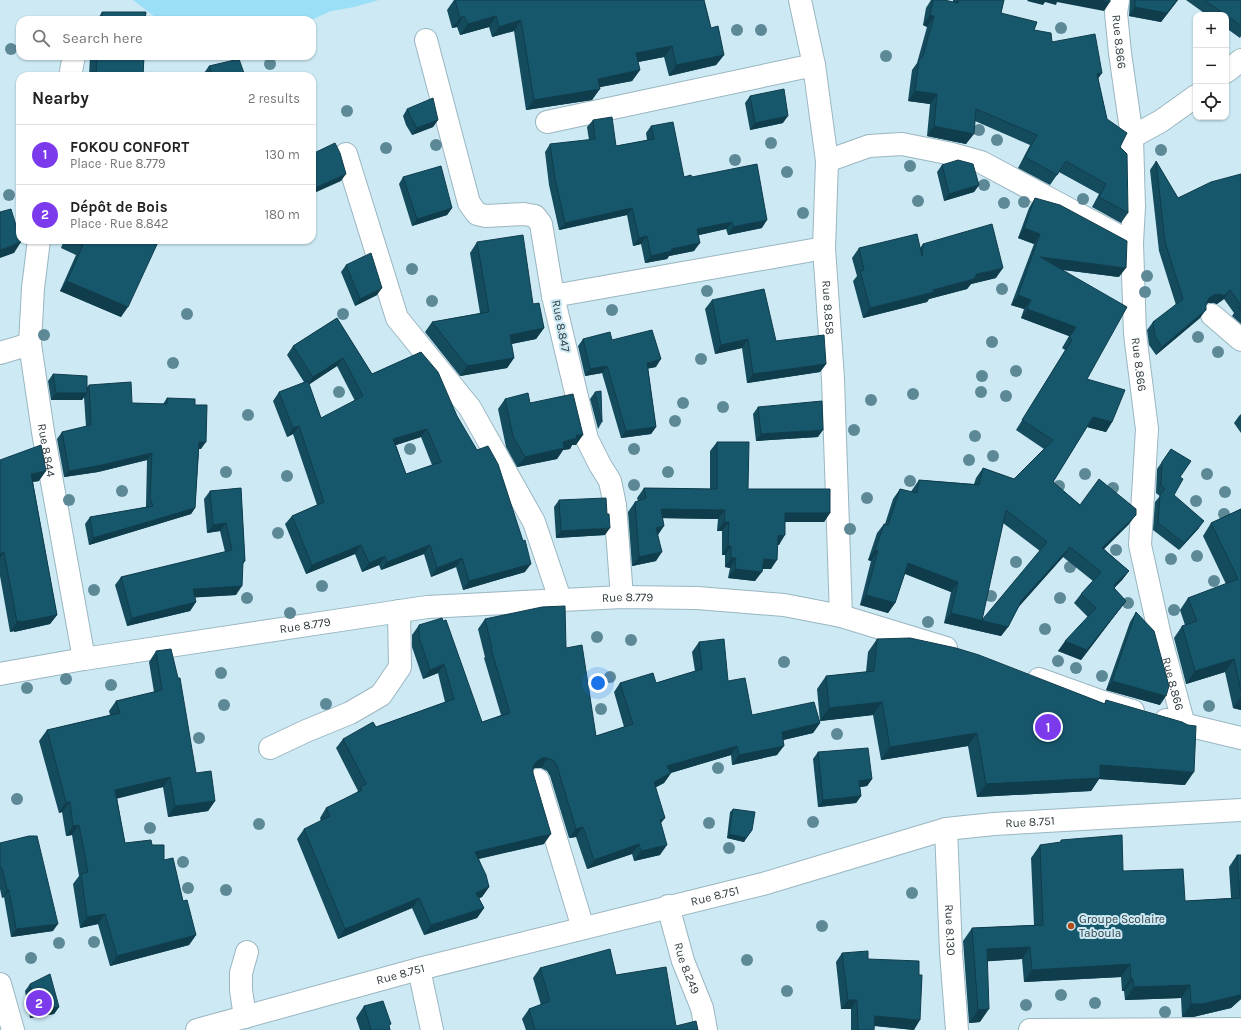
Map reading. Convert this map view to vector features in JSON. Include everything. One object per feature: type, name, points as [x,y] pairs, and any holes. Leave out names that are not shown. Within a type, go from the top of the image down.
[{"type":"street","name":"Rue 8.858","points":[[800,0],[814,65],[827,161],[824,248],[833,379],[841,616]]},
{"type":"street","name":"Rue 8.866","points":[[1118,0],[1116,13],[1120,53],[1132,137],[1134,206],[1132,243],[1135,334],[1147,429],[1140,545],[1160,636],[1184,725]]},
{"type":"street","points":[[426,40],[469,203],[477,214],[486,216],[524,214],[535,216],[541,224],[553,296]]},
{"type":"street","points":[[71,72],[73,60]]},
{"type":"street","points":[[1229,70],[1241,60]]},
{"type":"street","points":[[547,122],[814,65]]},
{"type":"street","points":[[1132,137],[1161,121],[1193,98]]},
{"type":"street","points":[[827,161],[869,146],[902,144],[952,154],[981,162],[1132,243]]},
{"type":"street","points":[[346,154],[397,318],[470,408],[534,522],[560,599]]},
{"type":"street","name":"Rue 8.844","points":[[38,244],[33,288],[30,344],[43,432],[84,659]]},
{"type":"street","name":"Rue 8.847","points":[[622,597],[614,499],[610,481],[600,465],[587,438],[553,296],[824,248]]},
{"type":"street","points":[[1212,315],[1241,340]]},
{"type":"street","points":[[0,353],[30,344]]},
{"type":"street","name":"Rue 8.779","points":[[0,674],[84,659],[427,607],[622,597],[698,598],[784,605],[841,616],[968,654]]},
{"type":"street","points":[[270,748],[350,713],[381,695],[400,667],[399,611]]},
{"type":"street","points":[[1020,673],[1103,702],[1184,725],[1241,738]]},
{"type":"street","points":[[538,780],[584,928]]},
{"type":"street","name":"Rue 8.751","points":[[197,1030],[419,969],[668,906],[763,884],[946,829],[994,824],[1241,810]]},
{"type":"street","name":"Rue 8.130","points":[[946,829],[951,952],[957,1030]]},
{"type":"street","name":"Rue 8.249","points":[[668,906],[683,961],[702,1008],[706,1030]]},
{"type":"street","points":[[245,1017],[241,990],[241,974],[247,952]]},
{"type":"street","points":[[419,969],[432,1030]]},
{"type":"street","points":[[0,984],[13,1030]]},
{"type":"street","points":[[1030,1030],[1241,1029]]},
{"type":"shaded area","points":[[133,0],[379,0],[354,7],[331,11],[316,18],[316,16],[154,16]]},
{"type":"building","points":[[455,0],[704,0],[711,28],[718,26],[724,55],[676,65],[672,46],[636,53],[640,70],[598,79],[600,89],[534,100],[521,20],[499,27],[496,16],[468,24],[464,16],[460,18]]},
{"type":"building","points":[[933,0],[944,0],[958,3],[958,0],[1004,0],[1001,13],[1037,22],[1034,30],[1051,33],[1052,42],[1095,34],[1102,73],[1097,74],[1107,119],[1127,133],[1120,147],[1127,154],[1128,213],[1099,197],[1106,184],[1066,161],[1057,175],[1025,157],[1037,135],[976,109],[974,134],[934,126],[937,94],[915,91],[919,60],[923,56],[934,16],[930,15]]},
{"type":"building","points":[[1098,0],[1110,0],[1110,2]]},
{"type":"building","points":[[1135,0],[1177,0],[1167,13],[1135,7]]},
{"type":"building","points":[[1204,0],[1241,0],[1241,26],[1229,17],[1229,12],[1222,12]]},
{"type":"building","points":[[102,12],[146,12],[146,16],[102,16]]},
{"type":"building","points":[[97,60],[144,60],[143,72],[96,72]]},
{"type":"building","points":[[239,60],[244,72],[211,72],[209,66]]},
{"type":"building","points":[[784,89],[788,116],[755,123],[750,96]]},
{"type":"building","points":[[433,98],[438,120],[417,128],[407,109]]},
{"type":"building","points":[[612,117],[616,146],[654,139],[651,126],[673,122],[684,177],[691,175],[692,177],[757,164],[767,220],[733,227],[732,222],[697,229],[700,243],[671,249],[672,251],[651,256],[647,236],[639,238],[632,208],[565,223],[555,178],[550,144],[595,139],[593,120]]},
{"type":"building","points":[[335,143],[340,153],[346,174],[316,187],[316,152]]},
{"type":"building","points":[[958,160],[973,164],[979,185],[949,194],[942,165]]},
{"type":"building","points":[[1156,161],[1178,198],[1211,182],[1241,174],[1241,305],[1230,290],[1224,296],[1220,294],[1214,295],[1209,298],[1206,304],[1206,310],[1162,347],[1155,336],[1153,322],[1183,299],[1165,242]]},
{"type":"building","points":[[441,166],[452,208],[417,219],[403,177]]},
{"type":"building","points":[[1035,198],[1060,205],[1127,241],[1126,268],[1040,257],[1127,307],[1087,379],[1125,390],[1112,422],[1093,417],[1053,482],[1080,505],[1099,479],[1136,509],[1136,515],[1102,548],[1129,571],[1114,585],[1116,586],[1114,588],[1126,601],[1087,650],[1065,641],[1096,608],[1081,594],[1101,572],[1070,547],[1022,600],[1008,627],[951,613],[958,582],[908,563],[895,603],[866,595],[878,551],[875,550],[884,524],[888,525],[900,489],[917,493],[919,480],[979,485],[983,468],[1014,479],[1053,440],[1022,420],[1072,340],[1069,338],[1076,327],[1027,309],[1031,300],[1018,295],[1040,234],[1024,228]],"holes":[[[1006,510],[1047,542],[982,620]]]},
{"type":"building","points":[[11,209],[16,226],[16,244],[0,250],[0,212]]},
{"type":"building","points":[[992,224],[1003,268],[977,274],[974,279],[933,290],[934,292],[870,308],[860,271],[864,270],[859,248],[917,234],[922,256],[923,244]]},
{"type":"building","points":[[523,235],[533,304],[539,303],[544,328],[510,335],[514,358],[467,366],[432,322],[489,312],[477,242]]},
{"type":"building","points":[[81,244],[157,244],[128,307],[67,281],[83,245]]},
{"type":"building","points":[[371,253],[382,288],[360,299],[346,265]]},
{"type":"building","points":[[764,289],[776,341],[824,335],[826,364],[753,374],[748,339],[721,345],[712,300]]},
{"type":"building","points":[[337,318],[372,374],[421,352],[438,372],[457,416],[477,450],[488,446],[498,464],[523,541],[525,540],[531,564],[469,581],[462,558],[437,568],[430,545],[387,562],[385,556],[369,563],[361,545],[312,565],[292,516],[324,502],[299,426],[293,428],[279,392],[308,381],[321,418],[363,396],[343,358],[313,377],[293,346]],"holes":[[[427,429],[441,462],[406,474],[393,439]]]},
{"type":"building","points":[[652,330],[661,359],[647,363],[656,427],[626,431],[607,366],[590,369],[583,339],[610,332],[612,340]]},
{"type":"building","points":[[53,374],[87,376],[87,393],[56,393]]},
{"type":"building","points":[[131,382],[132,403],[167,404],[167,398],[195,399],[195,405],[207,405],[206,442],[199,442],[195,508],[93,538],[90,517],[153,506],[150,498],[152,453],[69,471],[62,432],[91,425],[89,385]]},
{"type":"building","points":[[601,391],[602,422],[595,392]]},
{"type":"building","points":[[528,393],[530,403],[573,394],[583,435],[576,435],[577,438],[563,442],[564,448],[525,457],[513,436],[505,399]]},
{"type":"building","points":[[822,401],[823,430],[761,434],[758,407]]},
{"type":"building","points":[[717,442],[749,442],[748,489],[830,489],[830,513],[785,513],[785,535],[778,536],[777,560],[764,559],[762,572],[735,569],[736,558],[731,558],[731,546],[728,546],[729,522],[724,522],[725,510],[661,509],[664,526],[656,528],[662,552],[639,557],[635,502],[646,498],[644,488],[717,489]]},
{"type":"building","points":[[41,445],[46,471],[31,474],[57,615],[17,622],[4,552],[0,554],[0,460]]},
{"type":"building","points":[[1171,449],[1191,461],[1180,477],[1183,479],[1174,495],[1204,521],[1184,543],[1158,523],[1160,495],[1165,489],[1161,486],[1162,462]]},
{"type":"building","points":[[241,488],[245,561],[243,562],[242,586],[193,589],[196,602],[132,618],[121,577],[232,550],[226,523],[213,525],[210,491]]},
{"type":"building","points":[[606,498],[610,528],[561,531],[559,500]]},
{"type":"building","points":[[1241,509],[1241,691],[1234,659],[1195,671],[1182,626],[1197,621],[1188,598],[1238,579],[1211,523]]},
{"type":"building","points":[[565,606],[566,648],[582,645],[596,736],[633,724],[620,683],[653,673],[656,683],[702,669],[699,642],[724,639],[728,681],[745,678],[752,715],[814,702],[820,723],[782,732],[784,746],[739,755],[737,746],[667,766],[671,773],[654,782],[665,818],[660,820],[667,845],[641,851],[639,844],[594,860],[583,827],[576,829],[557,766],[554,761],[548,758],[542,758],[536,762],[533,767],[533,773],[551,834],[475,852],[486,875],[489,887],[476,893],[484,908],[431,925],[419,898],[345,929],[304,829],[330,816],[326,808],[362,790],[360,787],[366,784],[343,739],[373,722],[376,727],[454,699],[444,664],[430,670],[419,637],[419,625],[442,618],[443,621],[446,620],[482,722],[510,713],[491,649],[485,619],[542,607]]},
{"type":"building","points":[[1136,612],[1154,631],[1169,686],[1166,696],[1112,681]]},
{"type":"building","points":[[910,638],[956,648],[979,655],[1105,704],[1106,700],[1188,725],[1196,726],[1194,772],[1100,765],[1100,778],[986,784],[977,733],[890,747],[882,702],[829,708],[826,676],[874,671],[877,639]]},
{"type":"building","points":[[171,649],[178,678],[180,678],[196,773],[211,771],[215,801],[175,806],[170,777],[115,790],[125,843],[151,840],[152,845],[164,845],[164,860],[173,858],[183,901],[187,900],[196,935],[117,956],[105,914],[87,917],[81,874],[88,872],[79,825],[73,826],[70,802],[66,802],[47,730],[120,713],[116,701],[162,690],[156,651]]},
{"type":"building","points":[[868,748],[872,779],[859,781],[861,796],[823,800],[818,752]]},
{"type":"building","points":[[733,809],[755,812],[752,830],[746,838],[729,834]]},
{"type":"building","points":[[1122,835],[1123,871],[1183,869],[1185,901],[1240,898],[1237,855],[1241,855],[1241,994],[1202,1004],[1191,1004],[1190,985],[1134,987],[1133,979],[1131,978],[1130,964],[1032,970],[1030,947],[987,949],[989,1009],[978,1010],[972,928],[1043,925],[1040,845],[1061,842],[1061,840]]},
{"type":"building","points":[[29,836],[37,836],[58,924],[16,929],[9,890],[7,890],[2,868],[0,868],[0,843]]},
{"type":"building","points":[[610,949],[616,975],[666,967],[676,1026],[696,1021],[698,1030],[535,1030],[529,1009],[550,1001],[540,968]]},
{"type":"building","points":[[868,951],[868,959],[919,961],[919,975],[922,975],[920,1020],[875,1016],[874,1030],[858,1030],[857,1000],[848,1000],[842,953]]},
{"type":"building","points":[[50,974],[59,1007],[35,1011],[30,984]]},
{"type":"building","points":[[383,1001],[391,1024],[389,1025],[390,1030],[371,1030],[364,1006]]},
{"type":"place","name":"FOKOU CONFORT","points":[[1048,727]]},
{"type":"place","name":"Groupe Scolaire Taboula","points":[[1071,926]]},
{"type":"place","name":"Dépôt de Bois","points":[[39,1003]]}]
